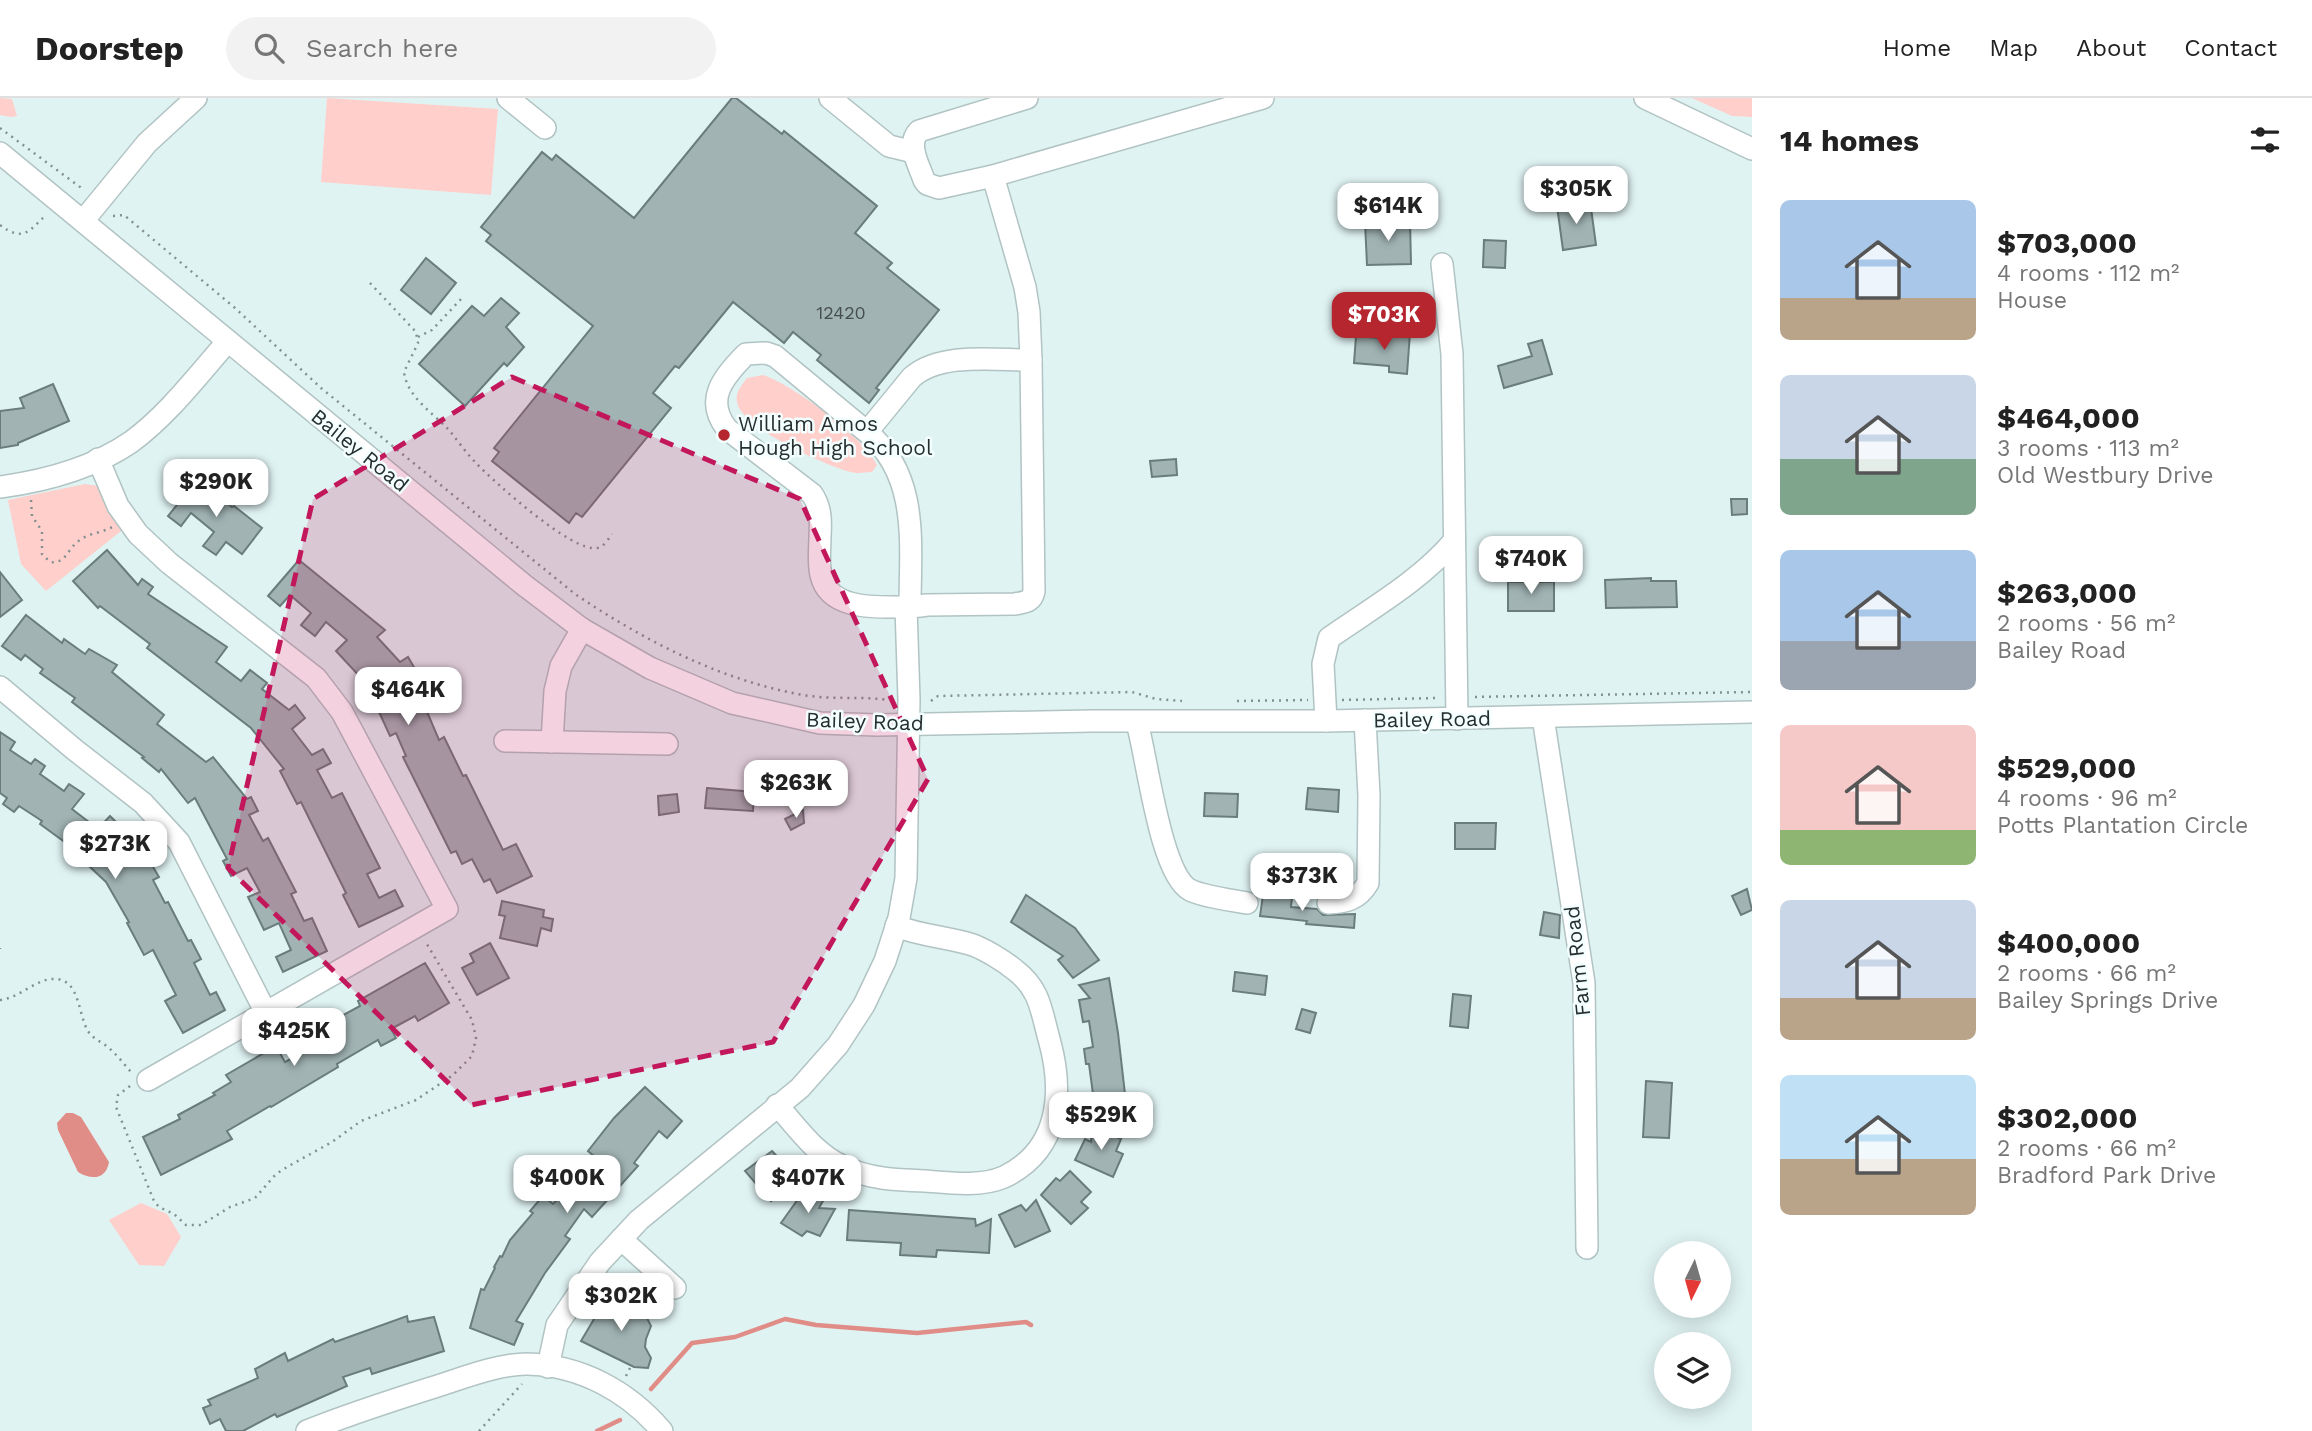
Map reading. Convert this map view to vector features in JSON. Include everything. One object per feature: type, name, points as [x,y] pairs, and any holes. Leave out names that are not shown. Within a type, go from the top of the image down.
[{"type":"street","points":[[83,222],[147,143],[196,98]]},
{"type":"street","points":[[508,98],[545,128]]},
{"type":"street","points":[[830,98],[889,146],[914,152]]},
{"type":"street","points":[[1027,98],[919,131],[913,141],[914,152],[924,180],[934,187],[949,187],[1259,99]]},
{"type":"street","points":[[1645,98],[1752,149]]},
{"type":"street","points":[[1722,135],[1752,136]]},
{"type":"street","name":"Bailey Road","points":[[0,153],[524,585],[582,629],[650,668],[733,703],[820,723],[877,726],[1543,718],[1752,712]]},
{"type":"street","points":[[538,1366],[557,1325],[600,1262],[621,1239],[639,1220],[800,1088],[844,1035],[864,1005],[880,972],[896,926],[906,878],[909,724],[908,607],[909,536],[901,474],[891,457],[867,432],[775,356],[766,353],[746,354],[718,390],[716,397],[719,420],[730,432],[801,486],[816,501],[821,526],[821,574],[837,597],[858,605],[908,607],[992,604],[1029,601],[1033,598],[1029,312],[1025,287],[993,176]]},
{"type":"street","points":[[1442,264],[1452,354],[1457,719]]},
{"type":"street","points":[[0,487],[59,476],[131,442],[161,415],[228,341]]},
{"type":"street","points":[[867,432],[912,377],[921,370],[953,362],[1031,360]]},
{"type":"street","points":[[98,459],[118,506],[138,534],[169,563],[316,678],[342,712],[447,909],[143,1080]]},
{"type":"street","points":[[1326,721],[1323,664],[1329,638],[1410,581],[1439,558],[1454,541]]},
{"type":"street","points":[[552,742],[555,691],[561,666],[582,629]]},
{"type":"street","points":[[0,687],[143,803],[178,842],[266,1013]]},
{"type":"street","name":"Farm Road","points":[[1543,718],[1584,983],[1587,1248]]},
{"type":"street","points":[[1328,902],[1356,898],[1368,883],[1369,785],[1365,720]]},
{"type":"street","points":[[1137,723],[1152,797],[1177,879],[1189,890],[1247,903]]},
{"type":"street","points":[[505,741],[667,744]]},
{"type":"street","points":[[777,1105],[819,1153],[841,1166],[866,1176],[905,1180],[974,1183],[1003,1177],[1027,1161],[1051,1129],[1058,1094],[1051,1045],[1037,993],[1015,970],[975,946],[896,926]]},
{"type":"street","points":[[621,1239],[675,1288]]},
{"type":"street","points":[[306,1431],[363,1409],[484,1372],[538,1366],[568,1369],[614,1387],[650,1417],[662,1431]]},
{"type":"path","points":[[0,128],[80,187],[82,192]]},
{"type":"path","points":[[0,225],[13,233],[24,234],[31,231],[46,215]]},
{"type":"path","points":[[113,216],[124,215],[236,308],[321,388],[575,594],[606,615],[653,642],[738,679],[778,690],[831,699],[888,700]]},
{"type":"path","points":[[370,283],[412,325],[418,337],[416,349],[405,366],[405,378],[419,400],[449,430],[475,462],[569,540],[595,548],[602,546],[612,534]]},
{"type":"path","points":[[418,337],[432,330],[462,298]]},
{"type":"path","points":[[30,482],[32,516],[42,531],[42,554],[50,562],[60,562],[81,539],[108,530],[127,518]]},
{"type":"path","points":[[0,1000],[16,996],[55,978],[68,983],[89,1032],[107,1045],[143,1080],[118,1094],[116,1107],[154,1201],[181,1222],[191,1226],[201,1225],[230,1207],[255,1198],[276,1174],[332,1142],[362,1121],[416,1100],[453,1074],[472,1056],[476,1038],[472,1020],[425,941],[422,923]]},
{"type":"path","points":[[479,1431],[538,1366]]},
{"type":"path","points":[[625,1379],[631,1366]]},
{"type":"highlighted area","points":[[512,377],[800,499],[928,779],[773,1042],[471,1105],[228,868],[313,499]]},
{"type":"shaded area","points":[[0,98],[12,99],[17,116],[0,115]]},
{"type":"shaded area","points":[[327,98],[498,109],[491,195],[321,182]]},
{"type":"shaded area","points":[[1692,98],[1752,98],[1752,117],[1732,116]]},
{"type":"shaded area","points":[[763,375],[809,400],[843,427],[870,454],[877,465],[872,472],[853,473],[823,462],[768,434],[753,423],[742,412],[737,395],[747,378]]},
{"type":"shaded area","points":[[85,484],[98,486],[126,527],[46,591],[21,564],[8,500]]},
{"type":"shaded area","points":[[66,1113],[81,1117],[109,1162],[101,1175],[93,1177],[78,1172],[58,1130],[57,1123]]},
{"type":"shaded area","points":[[141,1203],[167,1214],[181,1237],[164,1266],[139,1265],[109,1220]]},
{"type":"building","name":"William Amos Hough High School","points":[[732,98],[736,98],[782,134],[784,131],[877,206],[855,233],[892,263],[887,268],[939,310],[876,388],[879,390],[869,403],[817,360],[821,355],[793,332],[784,343],[733,302],[679,368],[675,366],[653,393],[671,408],[582,517],[576,513],[569,523],[492,461],[499,452],[494,448],[593,326],[486,241],[491,235],[481,227],[542,152],[552,160],[556,155],[634,218]]},
{"type":"building","points":[[1590,201],[1596,245],[1563,250],[1557,206]]},
{"type":"building","points":[[1410,221],[1411,264],[1367,265],[1365,222]]},
{"type":"building","points":[[1484,240],[1506,241],[1505,268],[1483,267]]},
{"type":"building","points":[[426,258],[456,283],[431,314],[401,290]]},
{"type":"building","points":[[501,298],[519,313],[506,327],[524,347],[507,366],[504,363],[465,406],[419,364],[472,306],[484,316]]},
{"type":"building","points":[[1390,331],[1410,333],[1407,374],[1389,372],[1389,366],[1354,363],[1356,336],[1389,339]]},
{"type":"building","points":[[1542,340],[1552,374],[1504,388],[1498,366],[1532,356],[1528,344]]},
{"type":"building","points":[[53,384],[69,421],[18,445],[0,448],[0,411],[24,408],[20,398]]},
{"type":"building","points":[[1176,459],[1177,475],[1152,477],[1150,461]]},
{"type":"building","points":[[198,479],[262,528],[242,554],[226,542],[216,555],[203,546],[214,532],[191,513],[181,526],[168,516]]},
{"type":"building","points":[[1731,499],[1747,499],[1747,514],[1732,515]]},
{"type":"building","points":[[107,550],[138,585],[142,579],[153,587],[148,594],[227,647],[216,662],[241,681],[250,670],[267,683],[262,689],[289,710],[295,705],[305,718],[292,729],[312,755],[323,749],[331,763],[317,770],[332,798],[342,793],[380,868],[367,874],[379,898],[395,890],[403,906],[359,927],[343,895],[346,893],[301,802],[297,804],[280,771],[284,769],[251,728],[147,648],[150,644],[100,606],[98,608],[73,581]]},
{"type":"building","points":[[299,560],[385,630],[377,637],[400,662],[408,657],[415,669],[410,672],[421,692],[419,693],[439,740],[444,737],[503,850],[516,844],[532,876],[497,893],[490,879],[484,882],[472,859],[462,864],[456,851],[451,853],[403,757],[406,756],[396,733],[390,736],[374,701],[372,703],[361,683],[364,681],[336,651],[347,640],[326,622],[315,636],[301,625],[311,613],[290,595],[280,606],[268,596]]},
{"type":"building","points":[[0,572],[22,600],[0,617]]},
{"type":"building","points":[[1651,578],[1651,581],[1676,581],[1677,607],[1606,608],[1605,580]]},
{"type":"building","points":[[1508,582],[1554,582],[1554,611],[1508,611]]},
{"type":"building","points":[[26,615],[62,643],[64,639],[85,654],[89,649],[117,665],[112,672],[164,715],[157,724],[206,762],[213,757],[247,799],[251,797],[258,811],[249,815],[263,841],[268,838],[296,892],[291,894],[304,921],[312,918],[327,951],[283,972],[276,957],[291,950],[279,923],[264,930],[248,897],[260,892],[247,868],[231,876],[223,861],[227,859],[195,798],[188,803],[161,769],[159,772],[142,758],[144,757],[72,702],[75,698],[40,673],[43,669],[25,655],[21,660],[2,646]]},
{"type":"building","points":[[0,732],[15,742],[10,750],[31,764],[35,759],[45,766],[40,774],[64,791],[69,784],[84,794],[72,809],[98,829],[110,816],[122,828],[110,840],[137,866],[149,860],[159,877],[153,880],[165,903],[168,902],[188,941],[191,940],[201,959],[194,963],[210,995],[216,992],[225,1010],[183,1033],[165,1001],[176,995],[153,950],[144,955],[106,882],[75,853],[77,851],[40,824],[42,821],[19,806],[14,812],[3,804],[7,798],[0,793]]},
{"type":"building","points":[[707,788],[754,792],[753,811],[705,808]]},
{"type":"building","points":[[1308,788],[1339,790],[1338,812],[1306,809]]},
{"type":"building","points":[[1205,793],[1238,794],[1237,817],[1204,816]]},
{"type":"building","points":[[677,794],[679,812],[659,815],[658,796]]},
{"type":"building","points":[[803,810],[804,823],[791,830],[785,819]]},
{"type":"building","points":[[1455,823],[1496,823],[1495,849],[1455,849]]},
{"type":"building","points":[[1747,889],[1752,910],[1741,915],[1732,896]]},
{"type":"building","points":[[1026,895],[1075,928],[1099,960],[1073,978],[1058,960],[1063,956],[1011,922]]},
{"type":"building","points":[[1263,895],[1292,898],[1291,907],[1317,909],[1323,915],[1355,914],[1354,928],[1306,924],[1307,921],[1260,916]]},
{"type":"building","points":[[502,901],[544,910],[543,917],[553,919],[551,931],[541,928],[537,946],[500,938],[505,916],[499,915]]},
{"type":"building","points":[[1544,912],[1560,915],[1559,938],[1540,935]]},
{"type":"building","points":[[490,943],[509,978],[477,995],[462,968],[474,962],[470,954]]},
{"type":"building","points":[[425,963],[449,1003],[418,1021],[415,1016],[391,1029],[396,1038],[381,1046],[378,1040],[337,1064],[338,1067],[227,1131],[232,1139],[161,1175],[143,1137],[180,1119],[178,1115],[215,1095],[213,1093],[231,1082],[226,1075],[276,1046],[285,1062],[307,1049],[298,1034],[335,1013],[338,1018],[360,1006],[358,1001]]},
{"type":"building","points":[[1235,972],[1267,976],[1265,995],[1233,991]]},
{"type":"building","points":[[1109,978],[1125,1094],[1134,1095],[1133,1119],[1093,1117],[1093,1109],[1089,1109],[1089,1094],[1093,1094],[1084,1049],[1093,1047],[1089,1021],[1083,1022],[1079,1000],[1090,998],[1079,985]]},
{"type":"building","points":[[1453,994],[1471,996],[1468,1028],[1450,1026]]},
{"type":"building","points":[[1302,1009],[1316,1013],[1310,1033],[1296,1029]]},
{"type":"building","points":[[1646,1081],[1672,1083],[1669,1138],[1643,1137]]},
{"type":"building","points":[[645,1087],[682,1121],[667,1138],[659,1131],[634,1163],[638,1166],[592,1217],[584,1209],[565,1236],[570,1239],[545,1273],[516,1321],[523,1324],[514,1345],[470,1328],[481,1289],[484,1290],[510,1240],[533,1213],[530,1211],[543,1196],[553,1204],[581,1175],[595,1157],[588,1151],[614,1118]]},
{"type":"building","points":[[1092,1126],[1121,1139],[1116,1151],[1123,1154],[1113,1177],[1075,1160],[1085,1139],[1091,1142]]},
{"type":"building","points":[[772,1151],[788,1168],[784,1172],[793,1183],[771,1201],[745,1171]]},
{"type":"building","points":[[1070,1171],[1091,1192],[1081,1202],[1088,1208],[1071,1224],[1041,1195],[1056,1178],[1060,1181]]},
{"type":"building","points":[[806,1188],[824,1199],[819,1208],[835,1209],[820,1236],[807,1231],[802,1236],[781,1223]]},
{"type":"building","points":[[1036,1200],[1050,1231],[1015,1247],[999,1215],[1021,1205],[1026,1211]]},
{"type":"building","points":[[849,1210],[975,1219],[976,1226],[991,1219],[989,1253],[937,1250],[936,1257],[900,1255],[901,1243],[847,1240]]},
{"type":"building","points":[[621,1300],[641,1306],[651,1326],[645,1347],[651,1358],[648,1368],[634,1367],[581,1341],[603,1304]]},
{"type":"building","points":[[407,1316],[408,1322],[434,1317],[444,1351],[372,1374],[370,1368],[343,1377],[347,1386],[277,1417],[275,1414],[243,1431],[226,1431],[220,1419],[210,1424],[203,1408],[211,1405],[208,1400],[258,1378],[255,1369],[285,1353],[288,1361],[333,1339],[335,1342]]},
{"type":"waterway","points":[[651,1389],[692,1343],[735,1337],[785,1319],[816,1325],[917,1333],[1026,1322],[1031,1325]]},
{"type":"waterway","points":[[597,1431],[620,1420]]},
{"type":"place","name":"William Amos Hough High School","points":[[724,435]]}]
